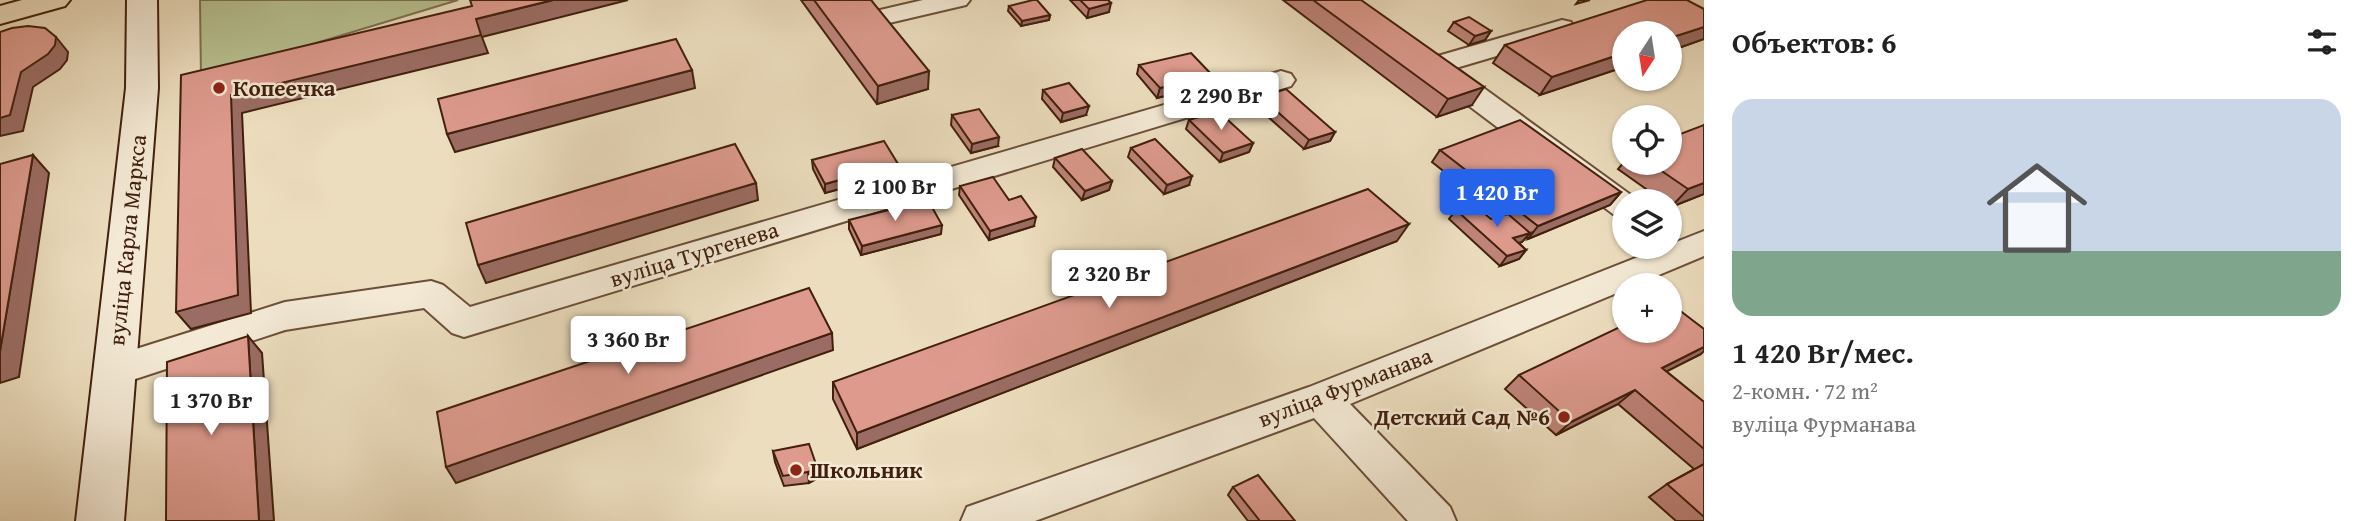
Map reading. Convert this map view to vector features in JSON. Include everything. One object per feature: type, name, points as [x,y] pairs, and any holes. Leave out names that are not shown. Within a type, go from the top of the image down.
[{"type":"main road","points":[[0,15],[55,0]]},
{"type":"main road","name":"вуліца Карла Маркса","points":[[100,521],[142,88],[142,0]]},
{"type":"street","points":[[889,15],[957,0]]},
{"type":"street","points":[[1581,22],[1422,57],[1612,197]]},
{"type":"street","name":"вуліца Тургенева","points":[[114,371],[285,316],[431,294],[464,323],[1281,80]]},
{"type":"street","name":"вуліца Фурманава","points":[[982,521],[1321,399],[1686,244]]},
{"type":"street","points":[[1321,399],[1435,521]]},
{"type":"green space","points":[[200,0],[458,0],[201,78]]},
{"type":"building","points":[[470,0],[553,0],[476,19],[481,35],[231,95],[238,295],[176,312],[181,75],[472,6]]},
{"type":"building","points":[[814,0],[871,0],[929,71],[878,86]]},
{"type":"building","points":[[1037,0],[1050,15],[1022,21],[1009,6]]},
{"type":"building","points":[[1080,0],[1108,0],[1111,3],[1089,9]]},
{"type":"building","points":[[1313,0],[1361,0],[1484,87],[1448,99]]},
{"type":"building","points":[[1647,0],[1687,0],[1704,9],[1704,27],[1682,34],[1682,21],[1612,21],[1612,57],[1552,77],[1505,45]]},
{"type":"building","points":[[1469,17],[1491,31],[1475,36],[1454,22]]},
{"type":"building","points":[[28,26],[45,28],[56,37],[55,45],[48,54],[21,72],[10,115],[0,118],[0,32]]},
{"type":"building","points":[[676,39],[692,70],[447,134],[438,99]]},
{"type":"building","points":[[1191,53],[1213,76],[1160,88],[1139,65]]},
{"type":"building","points":[[1069,83],[1089,106],[1063,113],[1043,90]]},
{"type":"building","points":[[1286,89],[1335,132],[1309,140],[1261,97]]},
{"type":"building","points":[[979,109],[999,137],[972,144],[952,115]]},
{"type":"building","points":[[1218,111],[1253,143],[1223,153],[1189,120]]},
{"type":"building","points":[[1520,120],[1617,189],[1612,189],[1612,196],[1538,226],[1440,150]]},
{"type":"building","points":[[1704,125],[1704,183],[1688,189],[1668,175],[1682,175],[1682,133]]},
{"type":"building","points":[[1155,139],[1192,176],[1167,185],[1131,148]]},
{"type":"building","points":[[884,141],[898,164],[825,184],[812,160]]},
{"type":"building","points":[[735,144],[756,183],[478,265],[466,223]]},
{"type":"building","points":[[1082,149],[1112,181],[1085,191],[1055,158]]},
{"type":"building","points":[[33,155],[0,351],[0,164]]},
{"type":"building","points":[[993,177],[1009,200],[1021,196],[1036,217],[990,231],[960,186]]},
{"type":"building","points":[[1368,189],[1409,224],[857,433],[833,382]]},
{"type":"building","points":[[928,200],[942,225],[862,246],[849,220]]},
{"type":"building","points":[[1474,205],[1491,219],[1508,214],[1530,233],[1513,238],[1526,250],[1507,256],[1456,210]]},
{"type":"building","points":[[809,288],[832,333],[446,467],[437,412]]},
{"type":"building","points":[[1682,312],[1704,329],[1704,347],[1662,368],[1704,402],[1704,449],[1635,390],[1571,422],[1519,375],[1612,331],[1612,343],[1682,343]]},
{"type":"building","points":[[248,336],[259,521],[166,521],[167,362]]},
{"type":"building","points":[[809,444],[817,467],[808,472],[783,476],[773,451]]},
{"type":"building","points":[[1704,464],[1704,517],[1667,484]]},
{"type":"building","points":[[1258,475],[1295,521],[1260,521],[1233,487]]},
{"type":"place","name":"Копеечка","points":[[219,88]]},
{"type":"place","name":"Детский Сад №6","points":[[1564,417]]},
{"type":"place","name":"Школьник","points":[[796,470]]}]
